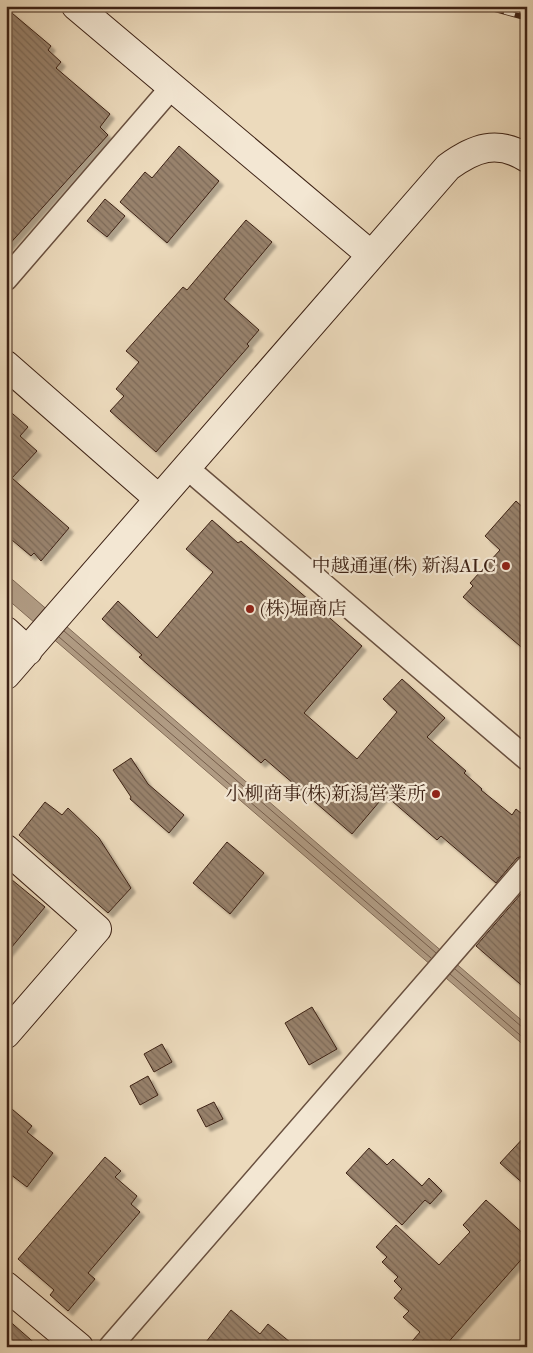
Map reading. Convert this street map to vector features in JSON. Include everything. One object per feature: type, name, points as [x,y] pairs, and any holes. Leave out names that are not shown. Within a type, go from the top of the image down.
[{"type":"street","points":[[76,6],[371,255]]},
{"type":"street","points":[[6,278],[172,87]]},
{"type":"street","points":[[6,675],[448,167],[467,154],[482,148],[511,150],[527,158]]},
{"type":"street","points":[[6,365],[159,499]]},
{"type":"street","points":[[186,468],[527,759]]},
{"type":"street","points":[[6,631],[28,650]]},
{"type":"street","points":[[6,849],[97,928],[6,1034]]},
{"type":"street","points":[[110,1347],[527,867]]},
{"type":"street","points":[[6,1286],[79,1347]]},
{"type":"water","points":[[6,574],[527,1025],[527,1048],[6,598]]},
{"type":"building","points":[[6,8],[51,46],[48,50],[61,62],[56,68],[110,114],[100,127],[108,135],[6,248]]},
{"type":"building","points":[[179,146],[219,181],[167,243],[120,202],[145,172],[152,178]]},
{"type":"building","points":[[105,199],[125,216],[107,237],[87,221]]},
{"type":"building","points":[[246,220],[272,242],[224,299],[259,330],[247,344],[249,346],[156,452],[110,411],[124,396],[116,389],[139,362],[126,351],[183,287],[187,290]]},
{"type":"building","points":[[6,408],[28,427],[20,436],[37,451],[12,478],[69,528],[41,561],[34,553],[31,556],[6,535]]},
{"type":"building","name":"中越通運(株) 新潟ALC","points":[[516,501],[527,511],[527,652],[463,597],[473,586],[470,583],[500,550],[485,536]]},
{"type":"building","points":[[212,520],[238,543],[241,541],[362,646],[304,713],[357,759],[397,712],[383,699],[402,679],[445,718],[427,737],[466,771],[464,773],[481,790],[512,815],[516,809],[527,818],[527,854],[517,858],[496,883],[441,836],[437,840],[385,795],[352,834],[265,759],[261,763],[139,657],[142,655],[102,619],[118,601],[157,638],[213,572],[186,549]]},
{"type":"building","points":[[131,758],[148,784],[184,815],[169,833],[130,799],[131,797],[113,770]]},
{"type":"building","points":[[45,802],[62,815],[68,808],[99,838],[131,888],[108,913],[19,835]]},
{"type":"building","points":[[227,842],[264,873],[230,914],[193,883]]},
{"type":"building","points":[[6,875],[45,907],[6,954]]},
{"type":"building","points":[[527,887],[527,990],[476,946]]},
{"type":"building","points":[[312,1007],[337,1049],[309,1065],[285,1023]]},
{"type":"building","points":[[162,1044],[172,1062],[154,1072],[144,1054]]},
{"type":"building","points":[[148,1076],[158,1095],[140,1105],[130,1086]]},
{"type":"building","points":[[214,1102],[223,1119],[206,1127],[197,1110]]},
{"type":"building","points":[[6,1104],[32,1126],[27,1132],[53,1153],[27,1187],[6,1171]]},
{"type":"building","points":[[527,1134],[527,1187],[500,1163]]},
{"type":"building","points":[[369,1148],[387,1165],[393,1159],[422,1186],[429,1178],[442,1191],[430,1204],[425,1200],[402,1225],[346,1173]]},
{"type":"building","points":[[105,1157],[121,1171],[115,1177],[137,1196],[131,1204],[140,1212],[88,1273],[95,1279],[68,1311],[50,1295],[54,1290],[18,1259]]},
{"type":"building","points":[[486,1200],[527,1237],[527,1253],[444,1347],[407,1347],[420,1332],[403,1317],[409,1311],[394,1298],[402,1289],[394,1281],[398,1277],[382,1262],[387,1257],[376,1247],[396,1225],[439,1265],[470,1232],[463,1225]]},
{"type":"building","points":[[231,1310],[260,1334],[268,1324],[296,1347],[202,1347]]},
{"type":"building","points":[[6,1318],[39,1347],[6,1347]]},
{"type":"railway","points":[[483,6],[527,18]]},
{"type":"place","name":"中越通運(株) 新潟ALC","points":[[506,566]]},
{"type":"place","name":"(株)堀商店","points":[[250,609]]},
{"type":"place","name":"小柳商事(株)新潟営業所","points":[[436,794]]}]
